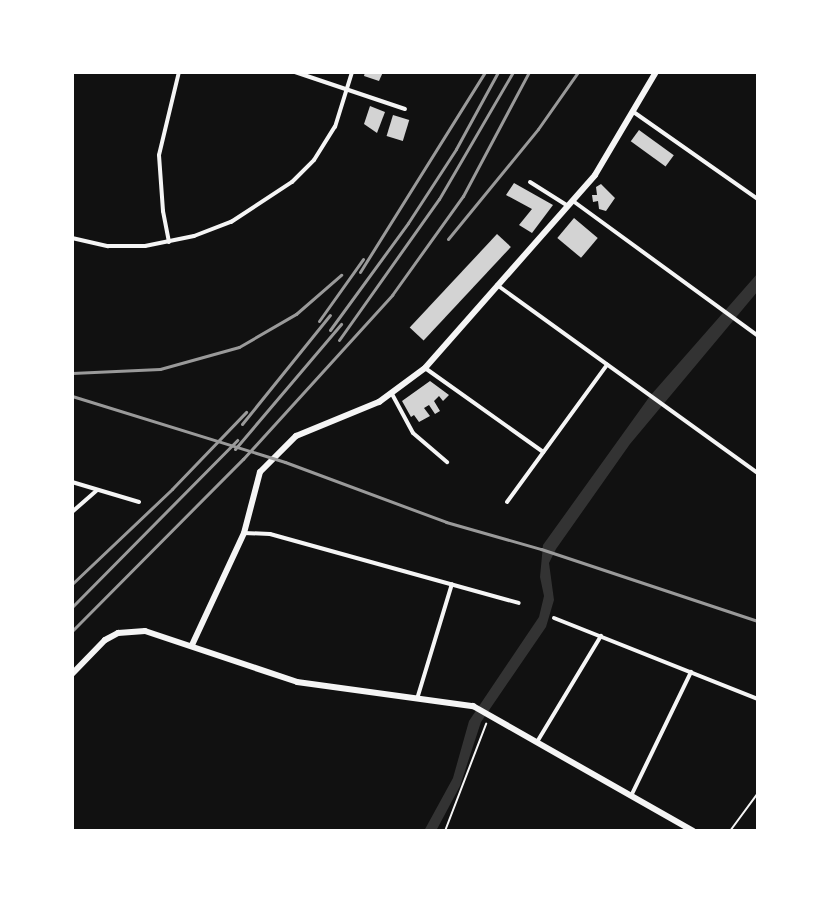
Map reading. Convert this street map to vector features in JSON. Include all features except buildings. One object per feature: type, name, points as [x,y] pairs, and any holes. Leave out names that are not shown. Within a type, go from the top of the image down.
[{"type":"main road","points":[[192,645],[244,533],[260,472],[301,433],[392,394],[425,368],[606,159],[656,72]]},
{"type":"main road","points":[[72,674],[92,650],[118,633],[145,631],[297,682],[475,707],[488,719],[537,742],[693,831]]},
{"type":"street","points":[[169,242],[163,211],[159,155],[179,72]]},
{"type":"street","points":[[295,72],[405,109]]},
{"type":"street","points":[[72,238],[108,246],[169,242],[231,222],[292,182],[314,160],[335,127],[352,72]]},
{"type":"street","points":[[635,113],[758,199]]},
{"type":"street","points":[[530,182],[571,203],[758,336]]},
{"type":"street","points":[[497,285],[758,473]]},
{"type":"street","points":[[507,502],[607,365]]},
{"type":"street","points":[[425,368],[543,452]]},
{"type":"street","points":[[392,394],[413,433],[447,462]]},
{"type":"street","points":[[72,482],[139,502]]},
{"type":"street","points":[[72,512],[98,490]]},
{"type":"street","points":[[244,533],[270,534],[519,603]]},
{"type":"street","points":[[417,699],[452,584]]},
{"type":"street","points":[[554,618],[758,699]]},
{"type":"street","points":[[537,742],[601,636]]},
{"type":"street","points":[[631,796],[691,672]]},
{"type":"lane","points":[[730,831],[758,793]]},
{"type":"path","points":[[445,831],[488,719]]},
{"type":"shaded area","points":[[758,273],[758,291],[630,444],[556,549],[549,563],[554,600],[546,627],[481,722],[460,786],[436,831],[424,831],[453,778],[469,721],[539,617],[544,596],[540,577],[543,545],[650,396]]},
{"type":"railway","points":[[360,272],[485,72]]},
{"type":"railway","points":[[330,330],[408,223],[456,149],[498,72]]},
{"type":"railway","points":[[339,340],[439,199],[513,72]]},
{"type":"railway","points":[[72,631],[243,459],[392,295],[463,196],[529,72]]},
{"type":"railway","points":[[448,239],[538,129],[578,72]]},
{"type":"railway","points":[[319,321],[363,259]]},
{"type":"railway","points":[[72,373],[160,369],[239,347],[296,314],[341,275]]},
{"type":"railway","points":[[242,424],[330,315]]},
{"type":"railway","points":[[235,449],[341,324]]},
{"type":"railway","points":[[72,396],[285,462],[446,522],[541,549],[758,621]]},
{"type":"railway","points":[[72,584],[172,489],[246,412]]},
{"type":"railway","points":[[72,607],[237,440]]}]
